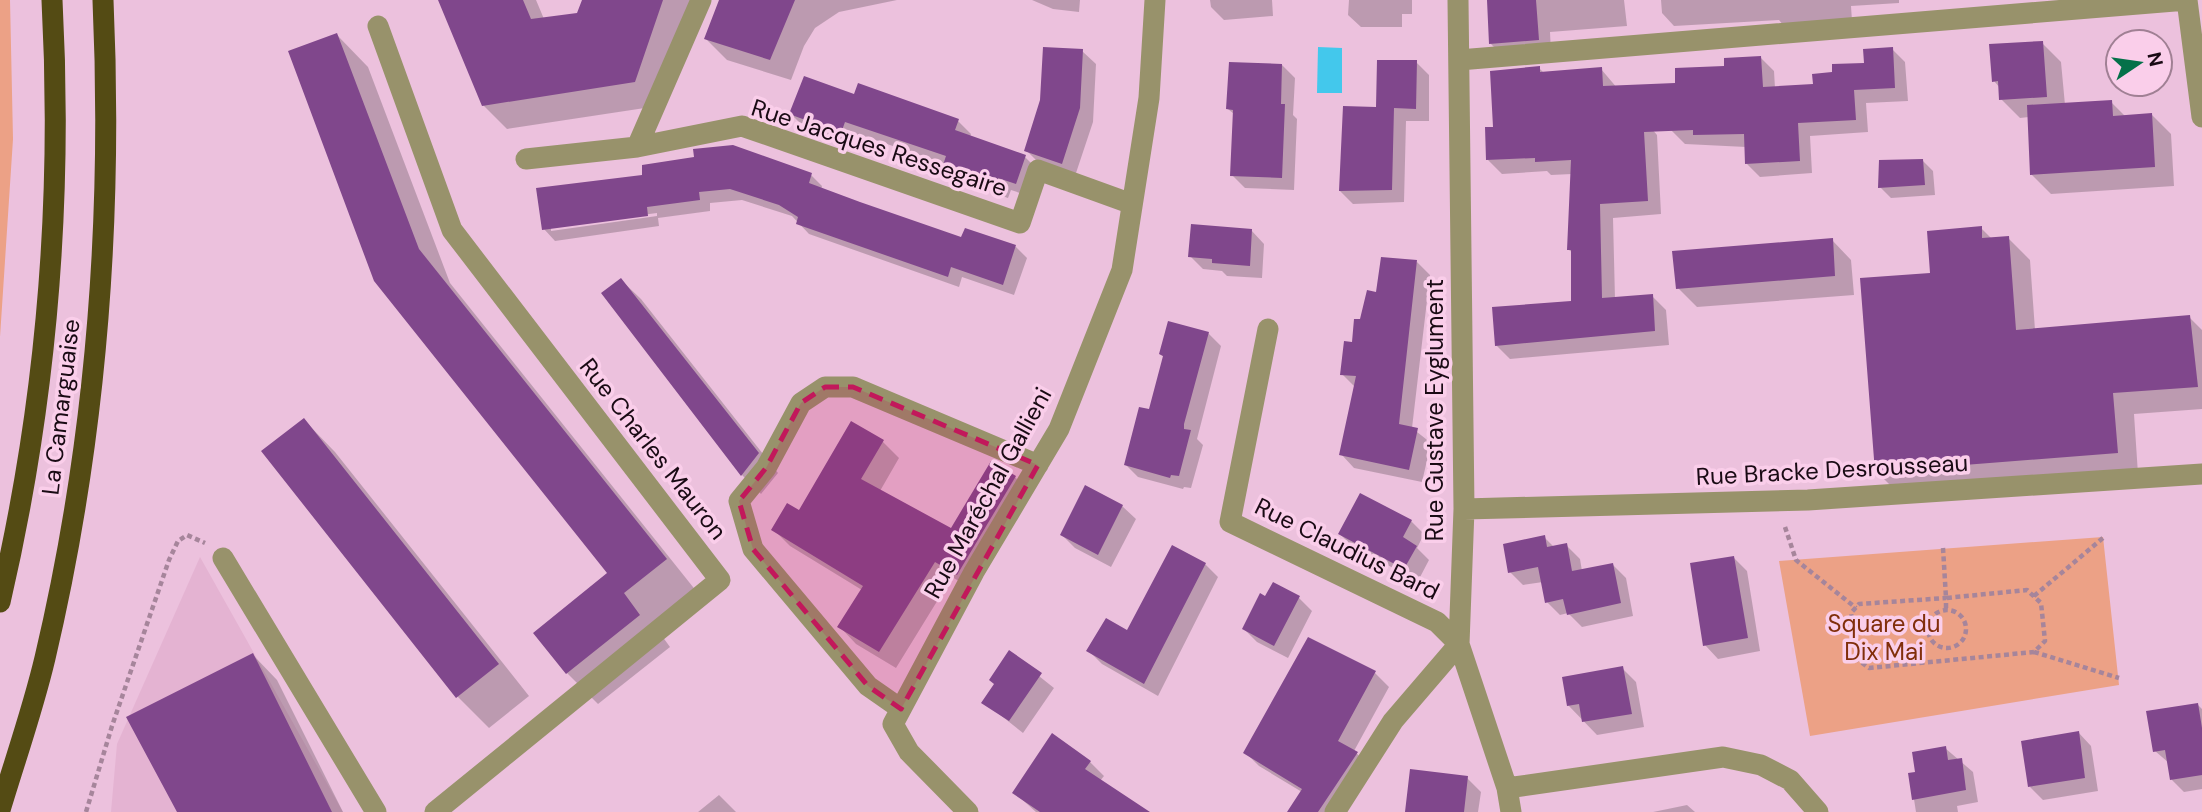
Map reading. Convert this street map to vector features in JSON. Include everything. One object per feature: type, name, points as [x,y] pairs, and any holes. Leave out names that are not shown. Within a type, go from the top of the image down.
[{"type":"highway","name":"La Camarguaise","points":[[0,603],[20,514],[40,395],[52,223],[56,72],[52,0]]},
{"type":"highway","name":"La Camarguaise","points":[[0,810],[45,660],[72,530],[91,405],[104,244],[106,77],[103,0]]},
{"type":"street","points":[[637,147],[701,0]]},
{"type":"street","name":"Rue Maréchal Gallieni","points":[[968,812],[909,752],[893,724],[974,572],[1059,429],[1122,270],[1149,98],[1155,0]]},
{"type":"street","name":"Rue Gustave Eyglument","points":[[1458,0],[1464,509],[1459,644],[1507,788],[1511,812]]},
{"type":"street","points":[[1459,60],[2187,0],[2197,38],[2202,117]]},
{"type":"street","name":"Rue Charles Mauron","points":[[378,26],[452,230],[720,580],[435,812]]},
{"type":"street","name":"Rue Jacques Ressegaire","points":[[526,159],[637,147],[742,126],[1020,223],[1038,170],[1132,204]]},
{"type":"street","name":"Rue Claudius Bard","points":[[1268,330],[1230,522],[1437,622],[1459,644]]},
{"type":"street","points":[[901,709],[868,686],[753,549],[739,501],[766,468],[801,403],[825,387],[853,387],[1038,465]]},
{"type":"street","name":"Rue Bracke Desrousseau","points":[[1464,509],[1776,501],[2202,474]]},
{"type":"street","points":[[223,558],[376,812]]},
{"type":"street","points":[[1335,812],[1393,721],[1459,644]]},
{"type":"street","points":[[1507,788],[1723,757],[1761,765],[1790,780],[1818,812]]},
{"type":"path","points":[[1776,501],[1796,560],[1856,608]]},
{"type":"path","points":[[86,812],[143,631],[178,541],[187,535],[199,537],[214,555],[223,558]]},
{"type":"path","points":[[2034,596],[2103,538]]},
{"type":"path","points":[[1942,548],[1946,610]]},
{"type":"path","points":[[2034,652],[2045,640],[2041,603],[2028,590],[1859,604],[1851,613],[1858,660],[1870,668],[2034,652],[2119,678]]},
{"type":"path","points":[[1946,610],[1962,617],[1966,628],[1962,640],[1952,647],[1939,646],[1928,631],[1931,619],[1946,610]]},
{"type":"highlighted area","points":[[825,387],[853,387],[1038,465],[901,709],[868,686],[753,549],[739,501],[766,468],[801,403]]},
{"type":"shaded area","points":[[200,557],[343,812],[111,812],[117,744]]},
{"type":"green space","points":[[0,0],[10,0],[13,139],[0,337]]},
{"type":"green space","name":"Square du Dix Mai","points":[[2103,537],[2119,685],[1810,736],[1779,561]]},
{"type":"water","points":[[1318,47],[1342,48],[1342,93],[1317,93]]},
{"type":"building","points":[[438,0],[523,0],[531,19],[577,13],[582,0],[663,0],[635,82],[482,106]]},
{"type":"building","points":[[719,0],[795,0],[770,60],[704,39]]},
{"type":"building","points":[[1487,0],[1536,0],[1539,40],[1489,44]]},
{"type":"building","points":[[337,33],[419,249],[667,559],[624,593],[640,615],[566,674],[533,633],[607,573],[374,281],[288,51]]},
{"type":"building","points":[[2043,41],[2047,97],[1999,100],[1998,81],[1992,82],[1989,44]]},
{"type":"building","points":[[1043,47],[1083,49],[1080,108],[1062,164],[1024,151],[1040,100]]},
{"type":"building","points":[[1893,47],[1895,88],[1854,90],[1856,120],[1798,123],[1800,161],[1745,164],[1744,134],[1693,135],[1693,130],[1644,132],[1648,201],[1600,204],[1602,298],[1653,294],[1655,331],[1495,346],[1492,307],[1571,301],[1571,250],[1567,250],[1571,160],[1486,160],[1485,127],[1493,127],[1490,71],[1540,66],[1540,72],[1602,67],[1603,86],[1675,83],[1675,68],[1724,66],[1724,58],[1761,56],[1763,87],[1813,84],[1812,74],[1832,72],[1832,64],[1864,63],[1863,49]]},
{"type":"building","points":[[1377,60],[1417,60],[1416,109],[1394,108],[1392,190],[1339,191],[1343,106],[1376,107]]},
{"type":"building","points":[[1229,62],[1282,64],[1281,104],[1285,104],[1282,178],[1230,176],[1233,110],[1226,109]]},
{"type":"building","points":[[804,76],[854,94],[858,83],[959,119],[955,130],[1026,155],[1016,184],[998,178],[995,186],[942,168],[946,156],[845,122],[841,133],[789,114]]},
{"type":"building","points":[[2112,100],[2113,116],[2152,113],[2155,167],[2030,175],[2027,105]]},
{"type":"building","points":[[733,145],[812,173],[809,183],[860,202],[961,237],[965,228],[1016,245],[1003,285],[951,267],[948,277],[796,224],[798,217],[779,205],[730,189],[699,192],[700,200],[647,207],[648,216],[542,230],[536,188],[642,175],[642,165],[694,157],[693,149]]},
{"type":"building","points":[[1923,159],[1925,185],[1878,188],[1879,160]]},
{"type":"building","points":[[1191,224],[1252,229],[1250,266],[1212,263],[1212,259],[1188,257]]},
{"type":"building","points":[[1982,226],[1982,238],[2009,236],[2016,330],[2190,315],[2198,387],[2113,393],[2118,453],[1875,472],[1860,278],[1930,273],[1927,231]]},
{"type":"building","points":[[1833,238],[1835,276],[1676,289],[1672,251]]},
{"type":"building","points":[[1381,257],[1417,260],[1399,424],[1418,428],[1409,470],[1339,455],[1356,376],[1340,375],[1344,341],[1352,342],[1354,319],[1360,319],[1367,290],[1376,292]]},
{"type":"building","points":[[621,278],[759,453],[741,476],[601,293]]},
{"type":"building","points":[[1168,321],[1209,332],[1184,424],[1184,429],[1191,430],[1179,476],[1171,475],[1170,478],[1124,465],[1139,407],[1149,409],[1163,356],[1159,354]]},
{"type":"building","points":[[304,418],[499,664],[456,698],[261,451]]},
{"type":"building","points":[[851,421],[884,440],[861,479],[951,528],[991,461],[1016,476],[957,575],[935,562],[879,652],[837,627],[863,586],[771,530],[787,503],[799,510]]},
{"type":"building","points":[[1085,485],[1123,505],[1098,555],[1060,535]]},
{"type":"building","points":[[1360,493],[1412,520],[1403,537],[1417,546],[1404,569],[1338,534]]},
{"type":"building","points":[[1545,535],[1547,547],[1567,543],[1572,571],[1613,563],[1621,603],[1567,615],[1563,599],[1545,603],[1538,567],[1508,573],[1503,544]]},
{"type":"building","points":[[1172,545],[1206,563],[1144,684],[1086,651],[1106,618],[1127,630]]},
{"type":"building","points":[[1734,556],[1748,638],[1703,646],[1690,563]]},
{"type":"building","points":[[1273,582],[1300,596],[1274,646],[1242,629],[1260,593],[1265,596]]},
{"type":"building","points":[[1308,637],[1376,671],[1338,741],[1358,752],[1318,812],[1287,812],[1302,789],[1243,753]]},
{"type":"building","points":[[1009,650],[1042,673],[1009,721],[981,703],[994,684],[989,680]]},
{"type":"building","points":[[253,653],[332,812],[177,812],[126,717]]},
{"type":"building","points":[[1623,666],[1632,714],[1582,722],[1579,704],[1567,706],[1562,677]]},
{"type":"building","points":[[2198,703],[2202,728],[2202,775],[2170,780],[2165,750],[2153,752],[2146,711]]},
{"type":"building","points":[[2079,731],[2085,778],[2028,787],[2021,741]]},
{"type":"building","points":[[1052,733],[1091,761],[1085,769],[1150,812],[1040,812],[1012,793]]},
{"type":"building","points":[[1946,746],[1948,760],[1962,758],[1966,790],[1912,800],[1908,773],[1915,772],[1912,752]]},
{"type":"building","points":[[1410,769],[1468,776],[1464,812],[1405,812]]}]
